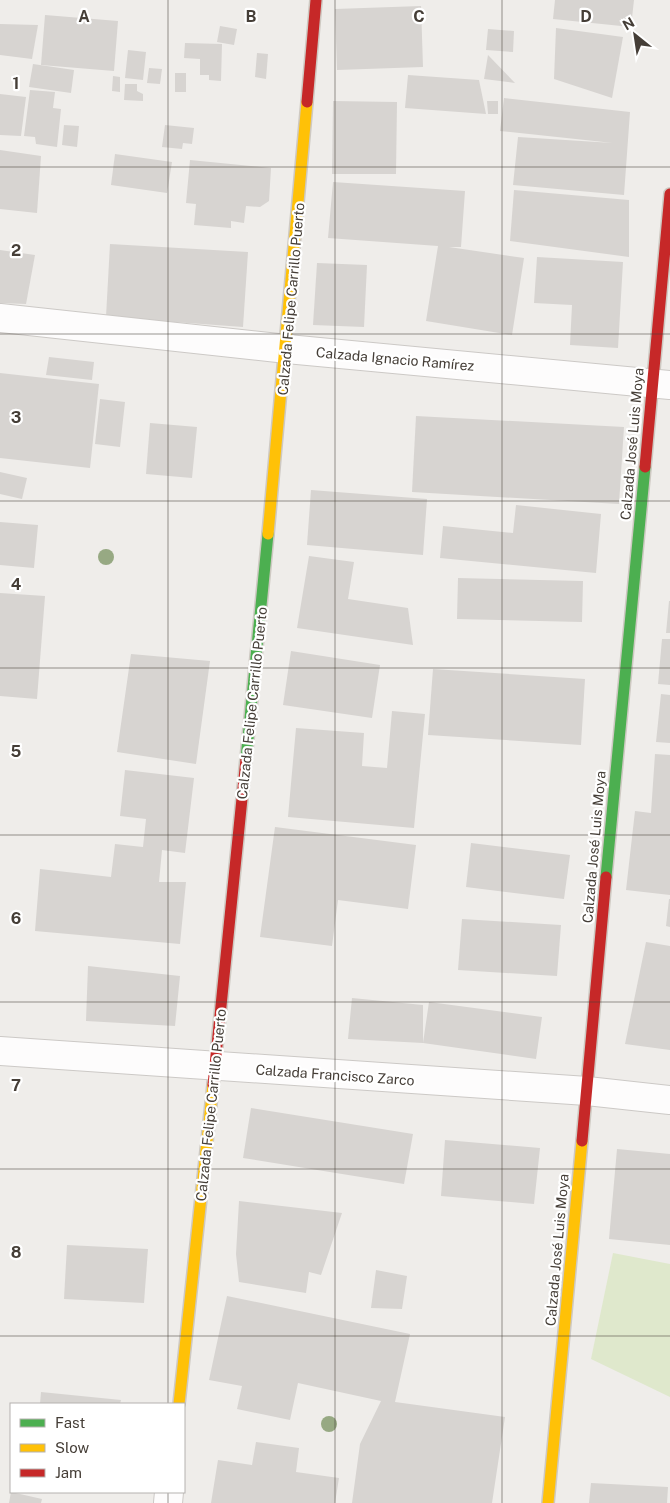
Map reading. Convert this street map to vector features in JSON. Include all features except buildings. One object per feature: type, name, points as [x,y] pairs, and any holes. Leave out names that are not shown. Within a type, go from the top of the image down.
[{"type":"street","name":"Calzada Felipe Carrillo Puerto","points":[[179,1403],[216,1067],[287,350],[316,0]]},
{"type":"street","name":"Calzada José Luis Moya","points":[[548,1503],[586,1092],[661,384],[670,194]]},
{"type":"street","name":"Calzada Ignacio Ramírez","points":[[0,318],[287,350],[661,384]]},
{"type":"street","name":"Calzada Francisco Zarco","points":[[0,1051],[586,1092],[670,1100]]},
{"type":"green space","points":[[613,1253],[670,1264],[670,1397],[591,1359]]},
{"type":"traffic: fast","points":[[606,877],[645,467]]},
{"type":"traffic: fast","points":[[246,759],[268,534]]},
{"type":"traffic: slow","points":[[268,534],[307,102]]},
{"type":"traffic: slow","points":[[179,1403],[213,1085]]},
{"type":"traffic: slow","points":[[548,1503],[582,1141]]},
{"type":"traffic: jam","points":[[307,102],[316,0]]},
{"type":"traffic: jam","points":[[645,467],[670,194]]},
{"type":"traffic: jam","points":[[213,1085],[246,759]]},
{"type":"traffic: jam","points":[[582,1141],[606,877]]}]
